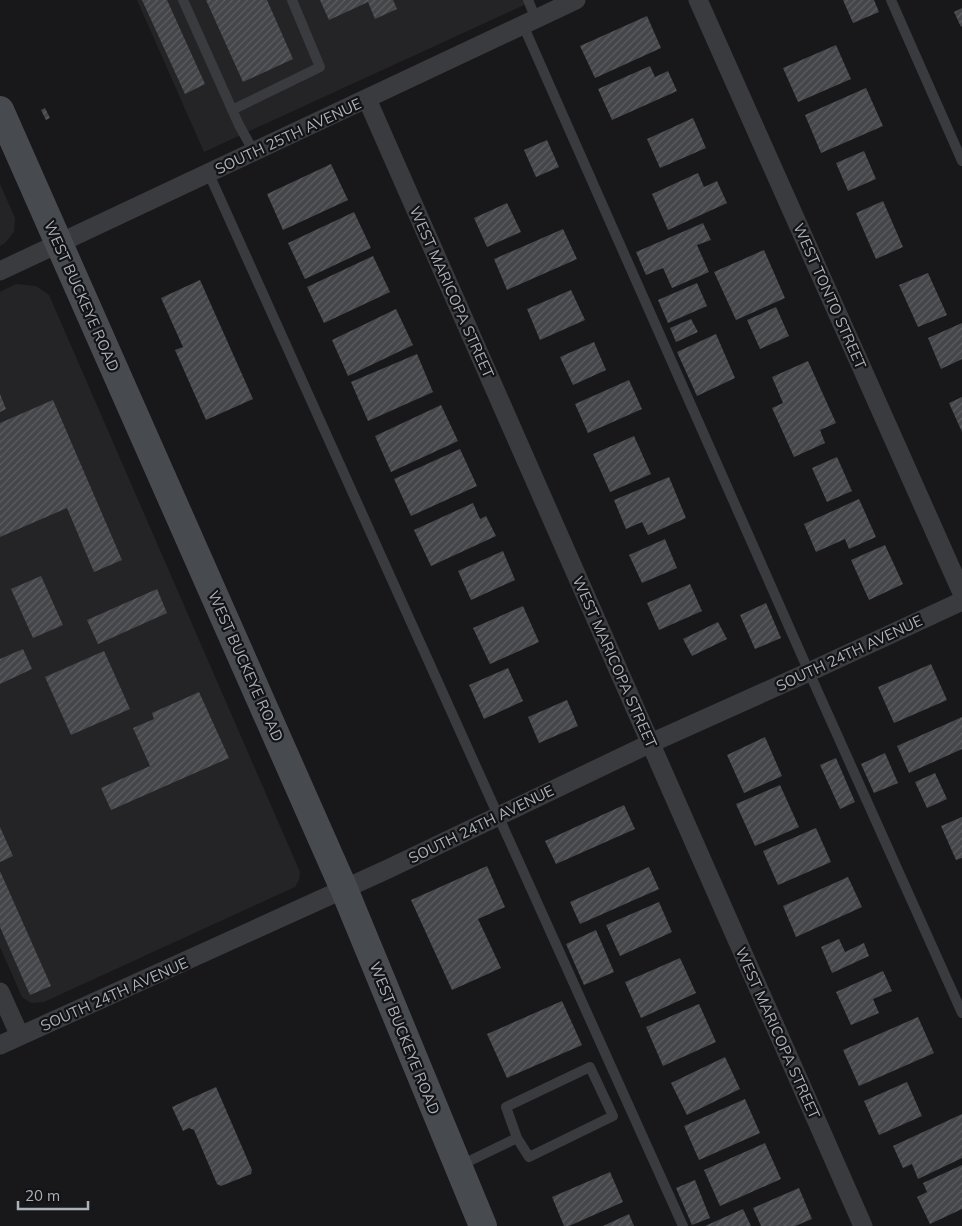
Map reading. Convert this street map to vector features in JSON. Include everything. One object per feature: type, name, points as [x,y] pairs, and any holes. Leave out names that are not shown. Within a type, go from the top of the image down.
[{"type":"main road","name":"WEST BUCKEYE ROAD","points":[[0,110],[344,889],[483,1226]]},
{"type":"street","name":"SOUTH 25TH AVENUE","points":[[0,271],[576,0]]},
{"type":"street","name":"WEST TONTO STREET","points":[[698,0],[962,593]]},
{"type":"street","name":"WEST MARICOPA STREET","points":[[367,99],[863,1226]]},
{"type":"street","name":"SOUTH 24TH AVENUE","points":[[0,1045],[344,889],[651,743],[962,600]]},
{"type":"street","points":[[0,992],[20,1036]]},
{"type":"lane","points":[[183,0],[232,110],[254,152]]},
{"type":"lane","points":[[232,110],[320,67],[292,0]]},
{"type":"lane","points":[[528,0],[530,22],[809,672],[962,1013]]},
{"type":"lane","points":[[891,0],[962,160]]},
{"type":"lane","points":[[209,174],[683,1226]]},
{"type":"lane","points":[[590,1067],[613,1116],[529,1157],[517,1138],[506,1107],[590,1067]]},
{"type":"lane","points":[[458,1167],[517,1138]]},
{"type":"shaded area","points":[[137,0],[535,0],[204,152]]},
{"type":"shaded area","points":[[0,184],[15,218],[14,232],[0,246]]},
{"type":"shaded area","points":[[16,284],[36,286],[49,295],[300,872],[299,880],[295,887],[44,1002],[31,1003],[22,997],[0,947],[0,292]]},
{"type":"building","points":[[142,0],[167,0],[205,84],[185,94]]},
{"type":"building","points":[[206,0],[267,0],[293,59],[243,82]]},
{"type":"building","points":[[320,0],[393,0],[397,9],[375,19],[368,2],[329,20]]},
{"type":"building","points":[[843,0],[874,0],[879,12],[853,23]]},
{"type":"building","points":[[962,8],[962,26],[961,27],[954,12]]},
{"type":"building","points":[[647,16],[661,48],[595,78],[580,46]]},
{"type":"building","points":[[836,45],[851,79],[798,102],[783,68]]},
{"type":"building","points":[[650,66],[655,77],[668,71],[677,91],[612,120],[598,89]]},
{"type":"building","points":[[866,88],[883,126],[821,153],[805,115]]},
{"type":"building","points":[[45,108],[50,118],[46,120],[41,110]]},
{"type":"building","points":[[693,118],[706,148],[660,168],[647,139]]},
{"type":"building","points":[[547,140],[559,167],[536,177],[524,150]]},
{"type":"building","points":[[864,151],[876,179],[848,191],[836,163]]},
{"type":"building","points":[[331,164],[348,200],[283,230],[267,194]]},
{"type":"building","points":[[698,173],[704,187],[717,181],[727,203],[668,230],[652,194]]},
{"type":"building","points":[[883,201],[903,247],[876,259],[856,213]]},
{"type":"building","points":[[507,203],[521,232],[487,247],[474,218]]},
{"type":"building","points":[[354,212],[371,248],[305,279],[288,243]]},
{"type":"building","points":[[703,223],[711,240],[697,245],[709,272],[672,288],[663,268],[646,275],[636,252]]},
{"type":"building","points":[[563,229],[577,259],[507,290],[494,259]]},
{"type":"building","points":[[764,250],[785,298],[736,320],[714,272]]},
{"type":"building","points":[[373,256],[390,292],[324,323],[307,287]]},
{"type":"building","points":[[928,273],[947,315],[918,327],[899,285]]},
{"type":"building","points":[[200,280],[253,399],[206,420],[175,350],[183,347],[161,298]]},
{"type":"building","points":[[697,283],[707,306],[668,323],[658,300]]},
{"type":"building","points":[[571,290],[585,320],[540,340],[527,309]]},
{"type":"building","points":[[776,307],[789,336],[760,349],[747,320]]},
{"type":"building","points":[[396,309],[413,345],[348,376],[332,340]]},
{"type":"building","points":[[691,319],[698,332],[676,342],[670,328]]},
{"type":"building","points":[[962,323],[962,359],[941,369],[928,338]]},
{"type":"building","points":[[716,334],[735,378],[697,396],[677,352]]},
{"type":"building","points":[[594,342],[606,370],[573,385],[560,357]]},
{"type":"building","points":[[417,354],[433,392],[368,421],[351,382]]},
{"type":"building","points":[[808,361],[836,423],[820,430],[825,443],[794,457],[772,408],[783,403],[772,377]]},
{"type":"building","points":[[629,380],[642,409],[588,433],[575,404]]},
{"type":"building","points":[[0,394],[6,409],[0,412]]},
{"type":"building","points":[[962,397],[962,432],[949,403]]},
{"type":"building","points":[[53,400],[122,560],[94,572],[67,508],[0,537],[0,423]]},
{"type":"building","points":[[441,405],[458,441],[391,472],[375,436]]},
{"type":"building","points":[[634,436],[651,474],[610,492],[593,454]]},
{"type":"building","points":[[460,449],[477,486],[411,516],[394,479]]},
{"type":"building","points":[[837,457],[852,491],[827,502],[812,468]]},
{"type":"building","points":[[669,477],[686,518],[648,535],[642,522],[626,529],[614,500]]},
{"type":"building","points":[[859,499],[876,537],[849,549],[845,539],[816,552],[804,524]]},
{"type":"building","points":[[473,503],[480,519],[486,516],[496,536],[431,566],[414,530]]},
{"type":"building","points":[[665,539],[677,568],[642,583],[629,555]]},
{"type":"building","points":[[885,545],[903,584],[869,600],[851,560]]},
{"type":"building","points":[[503,551],[515,580],[471,600],[458,571]]},
{"type":"building","points":[[41,576],[63,625],[33,638],[11,589]]},
{"type":"building","points":[[690,584],[702,611],[659,630],[647,603]]},
{"type":"building","points":[[157,589],[167,613],[98,644],[87,620]]},
{"type":"building","points":[[766,603],[781,638],[755,649],[740,615]]},
{"type":"building","points":[[523,606],[539,642],[490,664],[473,628]]},
{"type":"building","points":[[718,622],[727,639],[692,656],[683,639]]},
{"type":"building","points":[[23,649],[32,669],[0,684],[0,659]]},
{"type":"building","points":[[104,651],[130,709],[71,735],[45,677]]},
{"type":"building","points":[[931,664],[947,700],[894,723],[878,687]]},
{"type":"building","points":[[508,668],[523,701],[484,719],[469,685]]},
{"type":"building","points":[[199,692],[229,758],[111,810],[101,788],[150,766],[133,728],[154,719],[152,713]]},
{"type":"building","points":[[567,700],[578,726],[539,743],[528,717]]},
{"type":"building","points":[[962,717],[962,749],[909,773],[897,746]]},
{"type":"building","points":[[765,737],[782,776],[744,793],[727,755]]},
{"type":"building","points":[[885,753],[898,783],[874,793],[861,764]]},
{"type":"building","points":[[836,758],[855,802],[840,809],[820,765]]},
{"type":"building","points":[[935,773],[947,799],[927,808],[915,782]]},
{"type":"building","points":[[780,785],[799,827],[755,846],[736,804]]},
{"type":"building","points":[[624,805],[635,829],[556,864],[545,841]]},
{"type":"building","points":[[962,817],[962,858],[956,860],[941,826]]},
{"type":"building","points":[[0,827],[13,856],[0,862]]},
{"type":"building","points":[[816,828],[831,862],[778,885],[763,851]]},
{"type":"building","points":[[487,866],[505,907],[478,919],[501,968],[452,990],[411,900]]},
{"type":"building","points":[[649,867],[659,889],[580,924],[570,902]]},
{"type":"building","points":[[0,871],[51,986],[30,995],[0,927]]},
{"type":"building","points":[[848,877],[862,907],[796,937],[783,906]]},
{"type":"building","points":[[659,902],[672,932],[620,956],[606,925]]},
{"type":"building","points":[[596,930],[614,972],[584,985],[566,944]]},
{"type":"building","points":[[839,939],[845,952],[864,943],[869,956],[832,973],[821,947]]},
{"type":"building","points":[[680,958],[696,993],[641,1018],[625,982]]},
{"type":"building","points":[[883,971],[892,991],[873,999],[879,1013],[851,1025],[836,992]]},
{"type":"building","points":[[562,1001],[582,1045],[507,1078],[487,1034]]},
{"type":"building","points":[[699,1004],[716,1042],[663,1066],[646,1027]]},
{"type":"building","points":[[918,1017],[934,1053],[859,1086],[843,1050]]},
{"type":"building","points":[[725,1057],[740,1089],[687,1115],[671,1083]]},
{"type":"building","points":[[907,1082],[922,1116],[879,1135],[864,1101]]},
{"type":"building","points":[[216,1087],[252,1170],[251,1174],[221,1186],[217,1184],[194,1130],[189,1128],[183,1131],[172,1107]]},
{"type":"building","points":[[745,1099],[760,1133],[699,1160],[684,1126]]},
{"type":"building","points":[[962,1114],[962,1158],[918,1179],[912,1164],[903,1168],[893,1146]]},
{"type":"building","points":[[765,1143],[781,1179],[720,1206],[704,1170]]},
{"type":"building","points":[[962,1165],[962,1209],[930,1224],[917,1197],[927,1192],[923,1183]]},
{"type":"building","points":[[610,1172],[623,1202],[569,1226],[564,1226],[552,1197]]},
{"type":"building","points":[[695,1180],[710,1218],[692,1225],[676,1188]]},
{"type":"building","points":[[799,1188],[812,1219],[795,1226],[761,1226],[753,1208]]},
{"type":"building","points":[[743,1209],[751,1226],[705,1226]]},
{"type":"building","points":[[629,1214],[634,1226],[603,1226]]}]
